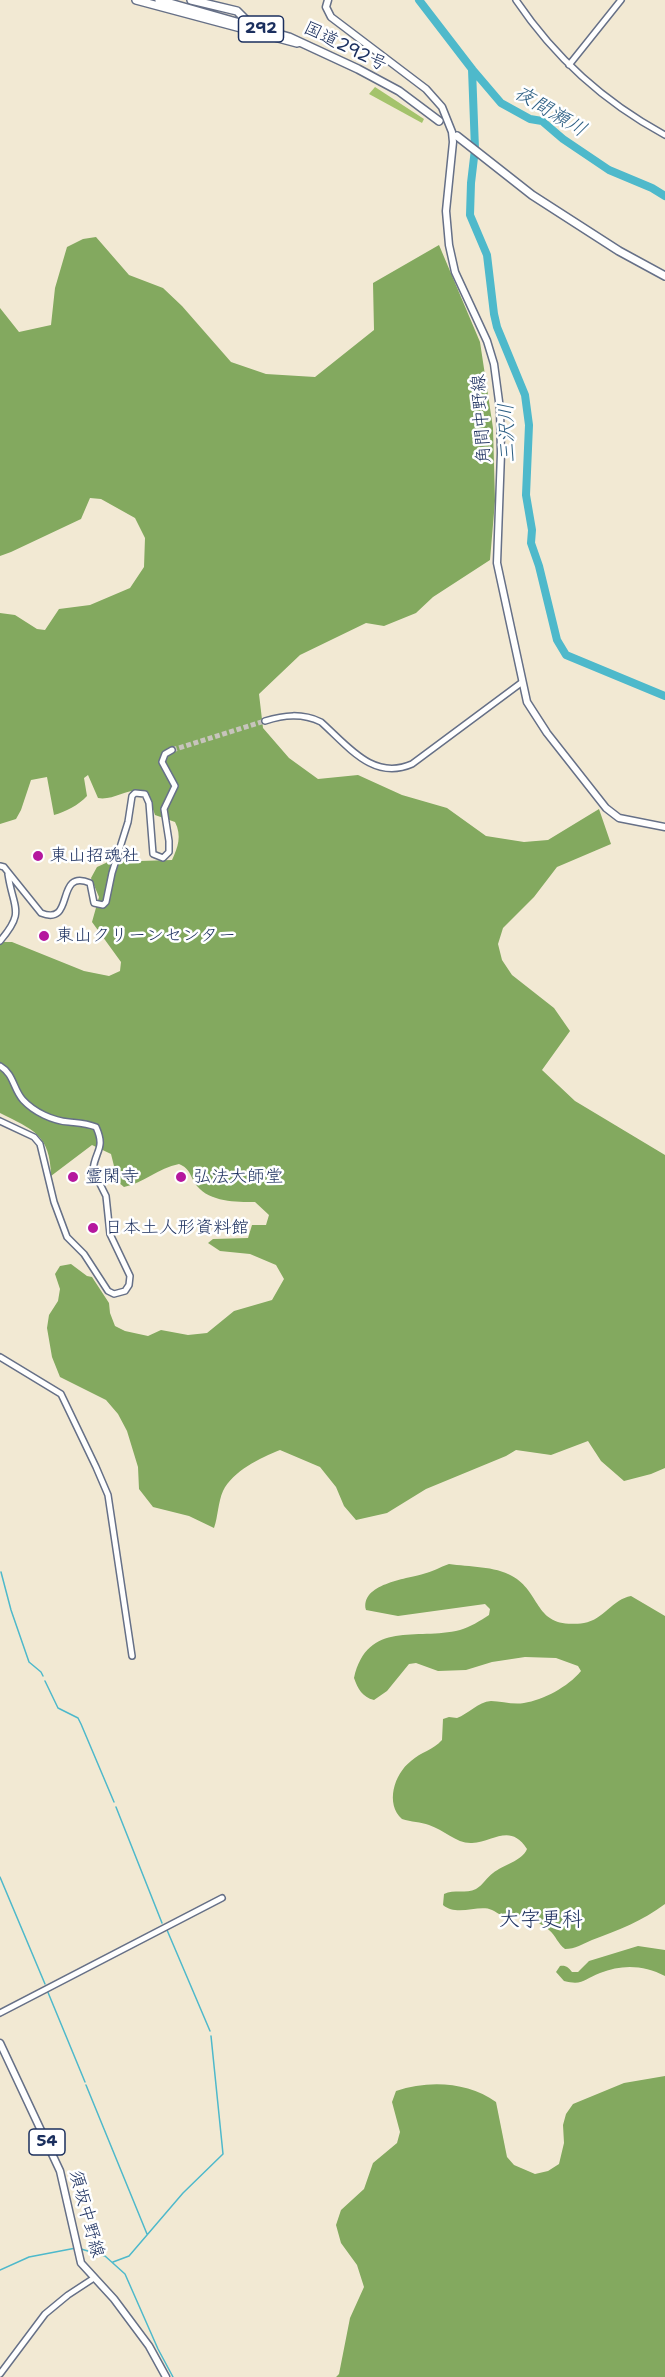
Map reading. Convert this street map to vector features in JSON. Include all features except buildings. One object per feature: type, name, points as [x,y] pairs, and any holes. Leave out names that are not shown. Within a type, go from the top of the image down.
[{"type":"highway","name":"292","points":[[136,0],[314,48]]},
{"type":"highway","name":"国道292号","points":[[159,0],[289,37],[399,91],[439,121]]},
{"type":"highway","name":"292","points":[[191,0],[237,11],[253,27]]},
{"type":"highway","points":[[458,136],[532,195],[619,251],[665,276]]},
{"type":"main road","name":"角間中野線","points":[[328,0],[326,7],[331,17],[426,90],[442,107],[452,132],[446,211],[449,245],[454,272],[487,341],[494,364],[500,409],[501,442],[497,563],[521,684],[527,702],[547,733],[606,808],[619,818],[665,827]]},
{"type":"main road","name":"須坂中野線","points":[[0,2043],[60,2171],[76,2247],[84,2269],[107,2289],[147,2343],[166,2377]]},
{"type":"street","points":[[516,0],[540,34],[590,86],[634,118],[665,135]]},
{"type":"street","points":[[569,65],[621,0]]},
{"type":"street","points":[[265,721],[285,715],[312,718],[321,722],[372,765],[387,770],[401,769],[412,764],[521,684]]},
{"type":"street","points":[[0,866],[4,867],[41,913],[48,915],[59,912],[66,892],[72,883],[79,880],[90,883],[94,903],[103,905],[106,902],[112,873],[128,822],[132,796],[135,793],[145,794],[148,798],[153,854],[163,858],[169,852],[170,841],[164,809],[175,786],[162,762],[165,754],[172,750]]},
{"type":"street","points":[[0,941],[13,926],[16,916],[8,873]]},
{"type":"street","points":[[0,1066],[7,1070],[22,1099],[34,1109],[52,1119],[85,1123],[96,1127],[100,1136],[100,1150],[93,1170],[106,1196],[110,1234],[130,1276],[129,1285],[125,1291],[114,1294],[108,1291],[84,1254],[67,1237],[54,1202],[40,1144],[34,1137],[0,1121]]},
{"type":"street","points":[[0,1358],[60,1394],[96,1467],[108,1495],[132,1656]]},
{"type":"street","points":[[0,2013],[222,1898]]},
{"type":"street","points":[[0,2374],[45,2314],[94,2278]]},
{"type":"green space","points":[[375,87],[424,119],[422,123],[369,94]]},
{"type":"green space","points":[[96,237],[129,275],[163,288],[182,306],[231,362],[266,374],[315,377],[374,330],[373,283],[439,245],[480,342],[493,428],[495,501],[490,560],[433,597],[416,613],[384,626],[366,623],[300,655],[259,694],[263,728],[289,758],[318,779],[358,775],[402,795],[447,808],[486,836],[524,842],[548,840],[599,809],[611,844],[557,867],[534,897],[503,928],[498,944],[502,960],[512,975],[554,1008],[570,1031],[542,1070],[575,1101],[665,1155],[665,1468],[624,1481],[601,1461],[588,1441],[551,1455],[516,1450],[426,1489],[387,1513],[356,1520],[344,1506],[336,1487],[320,1467],[280,1450],[248,1466],[233,1477],[221,1495],[214,1528],[189,1516],[153,1507],[139,1489],[138,1467],[127,1431],[118,1414],[106,1400],[60,1377],[52,1357],[47,1328],[49,1315],[58,1301],[60,1289],[55,1274],[60,1266],[71,1264],[92,1277],[109,1303],[115,1326],[125,1331],[148,1336],[161,1330],[188,1335],[207,1333],[234,1311],[272,1300],[284,1279],[276,1265],[250,1254],[220,1251],[208,1243],[213,1239],[248,1238],[252,1225],[266,1225],[269,1215],[255,1202],[224,1200],[209,1195],[197,1186],[188,1171],[179,1164],[124,1187],[118,1182],[111,1154],[92,1145],[51,1176],[47,1151],[38,1135],[0,1113],[0,942],[12,942],[84,971],[109,976],[120,971],[121,962],[92,922],[99,897],[91,878],[97,867],[108,862],[172,860],[178,841],[175,822],[155,815],[147,792],[135,790],[98,798],[88,775],[84,778],[87,796],[72,808],[54,815],[47,777],[31,780],[16,819],[0,824],[0,613],[15,615],[37,629],[45,630],[59,609],[90,605],[130,588],[144,567],[145,538],[135,518],[101,499],[90,498],[81,519],[0,556],[0,308],[19,332],[51,325],[55,288],[67,247],[83,239]]},
{"type":"green space","points":[[449,1564],[490,1569],[512,1576],[522,1583],[547,1616],[568,1624],[591,1621],[619,1601],[631,1596],[665,1616],[665,1904],[639,1920],[579,1946],[565,1949],[549,1930],[519,1915],[508,1917],[487,1909],[455,1910],[443,1905],[444,1894],[476,1889],[497,1870],[521,1857],[527,1849],[521,1841],[508,1835],[466,1843],[429,1825],[402,1819],[397,1813],[393,1797],[400,1773],[415,1758],[442,1740],[443,1719],[457,1718],[486,1702],[520,1703],[539,1699],[555,1692],[581,1671],[578,1666],[556,1658],[525,1657],[492,1662],[466,1670],[438,1671],[416,1663],[409,1664],[387,1691],[374,1700],[363,1695],[354,1678],[361,1659],[370,1647],[396,1636],[460,1630],[489,1615],[490,1609],[485,1604],[398,1616],[366,1610],[366,1601],[370,1594],[386,1584],[430,1572]]},
{"type":"green space","points":[[638,1946],[665,1950],[665,1976],[641,1968],[625,1967],[608,1970],[575,1983],[564,1981],[556,1972],[562,1966],[572,1972],[578,1972],[589,1961]]},
{"type":"green space","points":[[665,2076],[665,2377],[336,2377],[339,2374],[350,2318],[364,2287],[357,2265],[341,2243],[336,2225],[341,2210],[364,2189],[373,2163],[397,2143],[400,2132],[392,2102],[396,2091],[435,2084],[461,2087],[485,2095],[496,2102],[507,2157],[514,2165],[535,2174],[548,2171],[559,2164],[564,2143],[563,2125],[566,2114],[573,2104],[624,2083]]},
{"type":"waterway","name":"夜間瀬川","points":[[419,0],[501,103],[530,119],[542,121],[563,139],[609,170],[665,196]]},
{"type":"waterway","name":"三沢川","points":[[472,69],[475,149],[470,215],[487,255],[497,327],[525,395],[529,425],[526,495],[532,530],[531,543],[557,640],[566,655],[665,696]]},
{"type":"waterway","points":[[1,1572],[29,1662],[43,1676]]},
{"type":"waterway","points":[[45,1681],[58,1708],[78,1718],[114,1802]]},
{"type":"waterway","points":[[116,1807],[162,1923]]},
{"type":"waterway","points":[[0,1877],[45,1984]]},
{"type":"waterway","points":[[167,1930],[210,2031]]},
{"type":"waterway","points":[[47,1990],[85,2082]]},
{"type":"waterway","points":[[113,2262],[129,2256],[183,2193],[223,2154],[211,2036]]},
{"type":"waterway","points":[[86,2085],[147,2234]]},
{"type":"waterway","points":[[0,2270],[29,2257],[76,2248]]},
{"type":"waterway","points":[[81,2249],[105,2256],[125,2274],[173,2377]]},
{"type":"tunnel","points":[[172,750],[265,721]]},
{"type":"place","name":"東山招魂社","points":[[38,856]]},
{"type":"place","name":"東山クリーンセンター","points":[[44,936]]},
{"type":"place","name":"霊閑寺","points":[[73,1177]]},
{"type":"place","name":"弘法大師堂","points":[[181,1177]]},
{"type":"place","name":"日本土人形資料館","points":[[93,1228]]},
{"type":"district","name":"大字更科","points":[[541,1921]]}]
